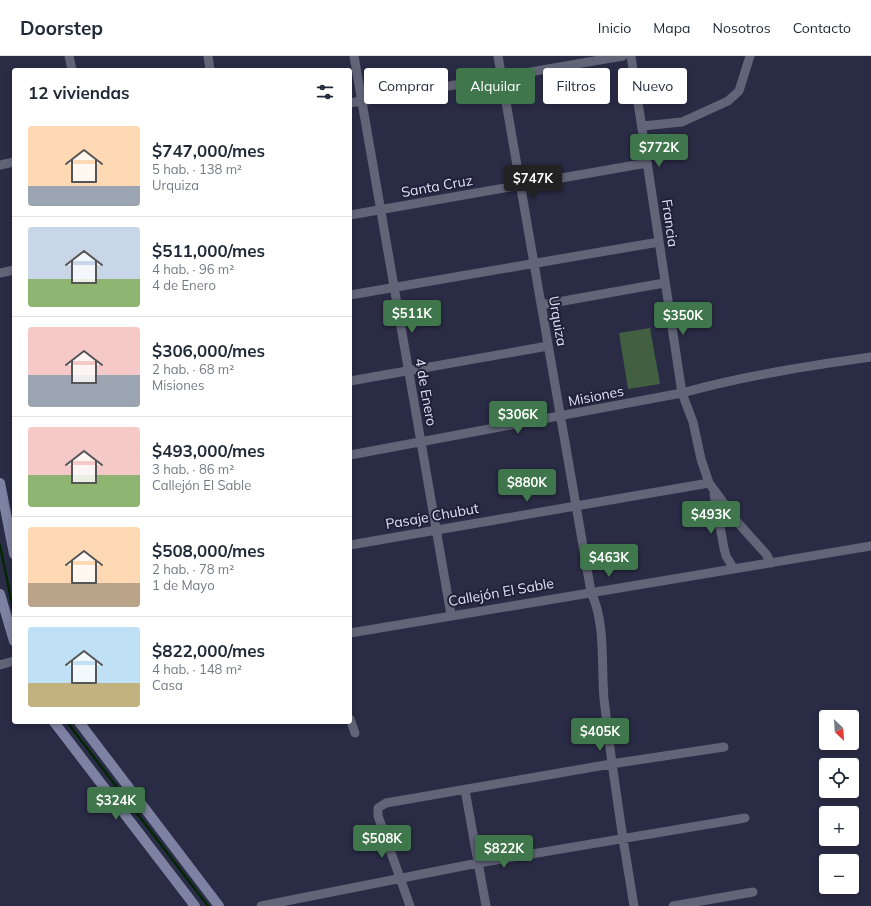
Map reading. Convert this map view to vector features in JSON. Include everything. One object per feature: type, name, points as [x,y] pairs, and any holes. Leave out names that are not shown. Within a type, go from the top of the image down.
[{"type":"main road","points":[[0,483],[11,520],[12,531]]},
{"type":"main road","points":[[0,594],[12,634]]},
{"type":"main road","points":[[56,724],[195,906]]},
{"type":"main road","points":[[81,724],[219,906]]},
{"type":"street","points":[[69,56],[72,68]]},
{"type":"street","points":[[208,56],[210,68]]},
{"type":"street","name":"4 de Enero","points":[[354,56],[451,615]]},
{"type":"street","name":"Urquiza","points":[[498,56],[500,68]]},
{"type":"street","points":[[535,71],[622,56]]},
{"type":"street","name":"Francia","points":[[631,56],[648,163],[664,283],[682,393],[693,422],[701,459],[711,487]]},
{"type":"street","points":[[642,126],[682,122],[728,101],[738,91],[750,56]]},
{"type":"street","points":[[352,103],[456,85]]},
{"type":"street","name":"Urquiza","points":[[507,104],[591,592],[597,604],[600,626],[602,676],[612,764],[634,906]]},
{"type":"street","points":[[0,165],[12,162]]},
{"type":"street","name":"Santa Cruz","points":[[352,215],[648,163]]},
{"type":"street","points":[[352,295],[659,242]]},
{"type":"street","points":[[0,273],[12,270]]},
{"type":"street","points":[[541,305],[664,283]]},
{"type":"street","points":[[352,381],[548,346]]},
{"type":"street","name":"Misiones","points":[[352,455],[561,417],[682,393],[729,380],[820,364],[871,357]]},
{"type":"street","points":[[711,487],[745,532],[766,554],[771,563]]},
{"type":"street","points":[[711,487],[726,556],[734,569]]},
{"type":"street","name":"Pasaje Chubut","points":[[352,544],[576,505],[711,487]]},
{"type":"street","name":"Callejón El Sable","points":[[352,633],[871,546]]},
{"type":"street","points":[[0,665],[12,662]]},
{"type":"street","points":[[352,724],[355,733]]},
{"type":"street","points":[[410,906],[378,816],[378,808],[386,803],[612,764],[724,747]]},
{"type":"street","points":[[465,790],[486,906]]},
{"type":"street","points":[[261,906],[478,863],[745,818]]},
{"type":"street","points":[[673,906],[753,892]]},
{"type":"green space","points":[[650,328],[660,384],[628,389],[619,333]]},
{"type":"waterway","points":[[0,545],[12,604]]},
{"type":"waterway","points":[[69,724],[208,906]]}]
